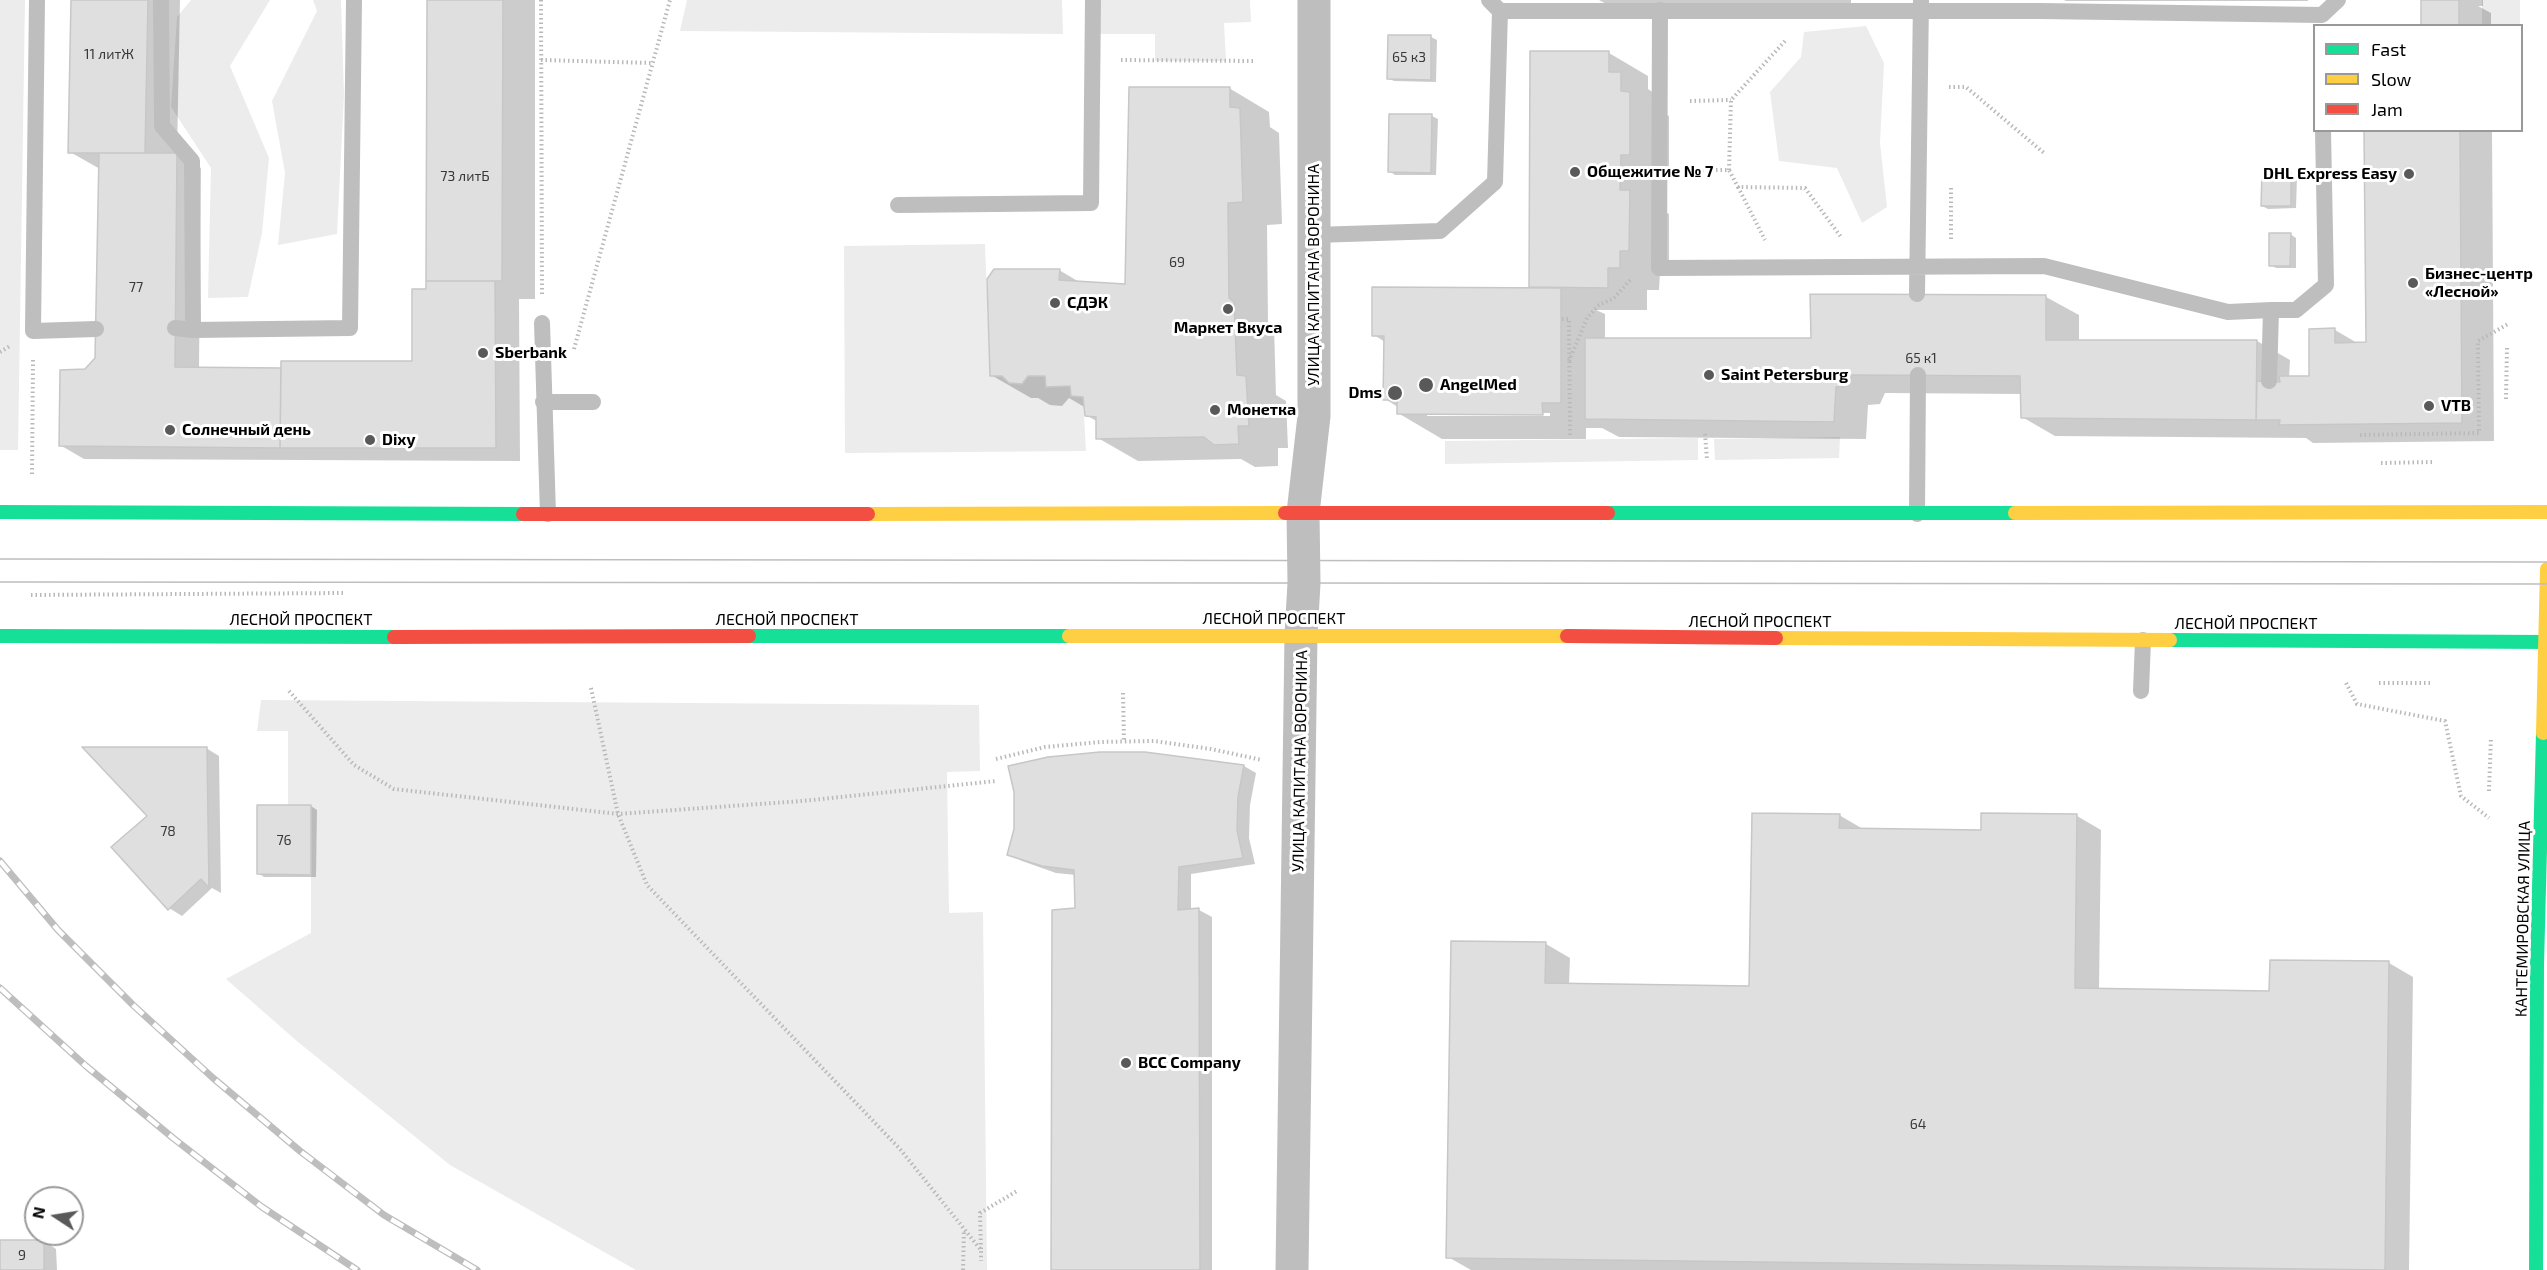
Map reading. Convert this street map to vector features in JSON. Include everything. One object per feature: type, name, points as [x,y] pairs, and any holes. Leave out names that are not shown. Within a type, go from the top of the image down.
[{"type":"main road","points":[[0,512],[1917,514],[2547,512]]},
{"type":"main road","name":"КАНТЕМИРОВСКАЯ УЛИЦА","points":[[2536,1270],[2537,965],[2547,569]]},
{"type":"main road","name":"ЛЕСНОЙ ПРОСПЕКТ","points":[[0,636],[105,638],[1301,635],[2546,642]]},
{"type":"street","name":"УЛИЦА КАПИТАНА ВОРОНИНА","points":[[1292,1270],[1301,635],[1304,584],[1303,513],[1314,416],[1314,0]]},
{"type":"lane","points":[[37,0],[33,331],[96,329]]},
{"type":"lane","points":[[161,0],[162,126],[192,161],[193,330]]},
{"type":"lane","points":[[175,328],[193,330],[350,327],[354,0]]},
{"type":"lane","points":[[898,205],[1091,203],[1094,0]]},
{"type":"lane","points":[[1314,235],[1440,231],[1495,182],[1495,6],[1812,12],[1921,6],[2322,20],[2338,0]]},
{"type":"lane","points":[[1917,294],[1921,6]]},
{"type":"lane","points":[[1660,10],[1659,268],[2044,266],[2228,312],[2296,309],[2326,285],[2323,132]]},
{"type":"lane","points":[[2269,381],[2271,310]]},
{"type":"lane","points":[[542,323],[552,402],[548,514]]},
{"type":"lane","points":[[1917,514],[1918,375]]},
{"type":"lane","points":[[552,402],[593,402]]},
{"type":"lane","points":[[2141,691],[2143,640]]},
{"type":"path","points":[[541,0],[542,323]]},
{"type":"path","points":[[552,402],[670,0]]},
{"type":"path","points":[[1779,267],[1729,170],[1731,100],[1812,12]]},
{"type":"path","points":[[541,60],[651,63]]},
{"type":"path","points":[[1093,60],[1253,61]]},
{"type":"path","points":[[1920,87],[1966,87],[2044,153]]},
{"type":"path","points":[[1659,171],[1729,170]]},
{"type":"path","points":[[1738,187],[1805,188],[1863,266]]},
{"type":"path","points":[[1569,361],[1587,318],[1599,305],[1614,298],[1636,270]]},
{"type":"path","points":[[1562,320],[1569,319],[1570,436]]},
{"type":"path","points":[[2360,435],[2479,433],[2478,340],[2508,324]]},
{"type":"path","points":[[32,478],[33,331]]},
{"type":"path","points":[[2506,399],[2507,348]]},
{"type":"path","points":[[1705,434],[1707,460]]},
{"type":"path","points":[[2381,463],[2433,462]]},
{"type":"path","points":[[31,595],[343,594]]},
{"type":"path","points":[[2346,683],[2357,704],[2445,721],[2461,796],[2488,818]]},
{"type":"path","points":[[2379,683],[2432,683]]},
{"type":"path","points":[[591,688],[618,814],[647,885],[900,1149],[981,1250]]},
{"type":"path","points":[[289,691],[354,765],[394,789],[618,814],[802,801],[996,781]]},
{"type":"path","points":[[1123,693],[1124,742]]},
{"type":"path","points":[[2490,791],[2491,737]]},
{"type":"path","points":[[996,759],[1045,747],[1154,741],[1263,760],[1264,753]]},
{"type":"path","points":[[981,1261],[980,1213],[1017,1191]]},
{"type":"path","points":[[963,1270],[964,1229]]},
{"type":"shaded area","points":[[0,0],[25,0],[18,450],[0,450]]},
{"type":"shaded area","points":[[191,0],[270,0],[230,66],[269,158],[262,233],[248,297],[208,298],[211,168],[171,107],[177,17]]},
{"type":"shaded area","points":[[313,0],[341,0],[344,95],[337,234],[278,245],[285,173],[272,101],[317,11]]},
{"type":"shaded area","points":[[687,0],[1062,0],[1063,34],[680,31]]},
{"type":"shaded area","points":[[1093,0],[1250,0],[1251,22],[1224,23],[1226,61],[1155,61],[1155,34],[1093,34]]},
{"type":"shaded area","points":[[2482,0],[2520,0],[2520,24],[2482,24]]},
{"type":"shaded area","points":[[1866,26],[1884,63],[1880,143],[1887,207],[1862,223],[1837,168],[1779,161],[1770,92],[1801,57],[1804,32]]},
{"type":"shaded area","points":[[985,244],[990,376],[1002,376],[1009,383],[1022,384],[1028,376],[1045,376],[1046,387],[1070,386],[1071,396],[1083,397],[1086,451],[845,453],[844,246]]},
{"type":"shaded area","points":[[1840,437],[1839,458],[1715,460],[1714,439]]},
{"type":"shaded area","points":[[1698,438],[1698,460],[1445,464],[1445,441]]},
{"type":"shaded area","points":[[261,700],[979,705],[980,771],[947,772],[949,913],[983,912],[987,1270],[636,1270],[450,1165],[298,1042],[226,979],[311,933],[311,805],[288,805],[288,731],[257,731]]},
{"type":"building","points":[[71,0],[148,0],[145,153],[68,153]]},
{"type":"building","points":[[427,0],[503,0],[502,281],[426,281]]},
{"type":"building","points":[[2421,0],[2459,0],[2459,24],[2421,24]]},
{"type":"building","points":[[1388,35],[1431,35],[1431,80],[1387,79]]},
{"type":"building","name":"Общежитие № 7","points":[[1530,51],[1609,51],[1609,72],[1621,72],[1621,91],[1630,92],[1630,155],[1621,155],[1620,190],[1630,190],[1629,251],[1620,251],[1620,268],[1608,268],[1608,288],[1529,287]]},
{"type":"building","points":[[1129,87],[1230,87],[1230,107],[1240,108],[1243,202],[1228,203],[1229,298],[1234,302],[1237,375],[1246,376],[1249,426],[1238,426],[1239,444],[1214,445],[1204,437],[1096,439],[1096,417],[1085,416],[1083,397],[1071,396],[1070,386],[1046,387],[1045,376],[1028,376],[1022,384],[1009,383],[1002,376],[990,376],[987,279],[994,269],[1060,269],[1059,280],[1125,284]]},
{"type":"building","points":[[1389,114],[1432,114],[1431,173],[1388,172]]},
{"type":"building","name":"Бизнес-центр «Лесной»","points":[[2364,132],[2460,132],[2462,423],[2279,425],[2280,420],[2256,420],[2257,381],[2280,382],[2279,376],[2309,376],[2309,329],[2335,328],[2335,343],[2366,342]]},
{"type":"building","points":[[99,153],[177,153],[175,367],[281,368],[280,448],[59,446],[60,370],[85,369],[95,358]]},
{"type":"building","points":[[2262,172],[2291,172],[2291,206],[2261,206]]},
{"type":"building","points":[[2269,233],[2291,233],[2290,266],[2269,266]]},
{"type":"building","points":[[426,281],[495,281],[496,448],[280,448],[281,361],[412,361],[412,289],[426,289]]},
{"type":"building","points":[[1372,287],[1561,288],[1561,403],[1542,403],[1543,415],[1397,414],[1397,400],[1383,400],[1384,336],[1372,336]]},
{"type":"building","points":[[1810,294],[2046,295],[2046,340],[2257,340],[2256,420],[2021,418],[2020,376],[1852,375],[1848,386],[1836,387],[1834,422],[1585,419],[1585,338],[1811,338]]},
{"type":"building","points":[[82,747],[207,747],[209,888],[201,879],[168,910],[111,847],[147,816]]},
{"type":"building","name":"BCC Company","points":[[1100,752],[1145,752],[1244,765],[1238,797],[1237,830],[1243,858],[1179,867],[1178,910],[1199,908],[1200,1270],[1051,1270],[1052,910],[1075,908],[1074,870],[1042,866],[1007,855],[1014,829],[1014,792],[1008,766],[1048,757]]},
{"type":"building","points":[[257,805],[311,805],[311,875],[257,874]]},
{"type":"building","points":[[1752,813],[1840,814],[1839,828],[1981,830],[1981,813],[2077,814],[2075,988],[2269,991],[2270,960],[2389,961],[2385,1270],[1446,1258],[1451,941],[1546,942],[1545,983],[1749,986]]},
{"type":"building","points":[[0,1240],[24,1240],[24,1246],[44,1246],[44,1270],[0,1270]]},
{"type":"tram line","points":[[0,559],[2547,562]]},
{"type":"tram line","points":[[0,582],[2547,584]]},
{"type":"railway","points":[[0,861],[58,930],[133,1005],[213,1078],[300,1151],[384,1215],[477,1270]]},
{"type":"railway","points":[[0,988],[86,1066],[173,1138],[262,1207],[357,1270]]},
{"type":"traffic: fast","points":[[0,512],[523,514]]},
{"type":"traffic: fast","points":[[1608,513],[2015,513]]},
{"type":"traffic: fast","points":[[0,636],[394,637]]},
{"type":"traffic: fast","points":[[749,636],[1069,636]]},
{"type":"traffic: fast","points":[[2170,640],[2547,642]]},
{"type":"traffic: fast","points":[[2536,1270],[2537,965],[2543,733]]},
{"type":"traffic: slow","points":[[2015,513],[2547,512]]},
{"type":"traffic: slow","points":[[868,514],[1285,513]]},
{"type":"traffic: slow","points":[[2543,733],[2547,569]]},
{"type":"traffic: slow","points":[[1069,636],[1567,636]]},
{"type":"traffic: slow","points":[[1776,638],[2170,640]]},
{"type":"traffic: jam","points":[[1285,513],[1608,513]]},
{"type":"traffic: jam","points":[[523,514],[868,514]]},
{"type":"traffic: jam","points":[[394,637],[749,636]]},
{"type":"traffic: jam","points":[[1567,636],[1776,638]]},
{"type":"place","name":"Общежитие № 7","points":[[1575,172]]},
{"type":"place","name":"DHL Express Easy","points":[[2409,174]]},
{"type":"place","name":"Бизнес-центр «Лесной»","points":[[2413,283]]},
{"type":"place","name":"СДЭК","points":[[1055,303]]},
{"type":"place","name":"Маркет Вкуса","points":[[1228,309]]},
{"type":"place","name":"Sberbank","points":[[483,353]]},
{"type":"place","name":"Saint Petersburg","points":[[1709,375]]},
{"type":"place","name":"AngelMed","points":[[1426,385]]},
{"type":"place","name":"Dms","points":[[1395,393]]},
{"type":"place","name":"VTB","points":[[2429,406]]},
{"type":"place","name":"Монетка","points":[[1215,410]]},
{"type":"place","name":"Солнечный день","points":[[170,430]]},
{"type":"place","name":"Dixy","points":[[370,440]]},
{"type":"place","name":"BCC Company","points":[[1126,1063]]}]
